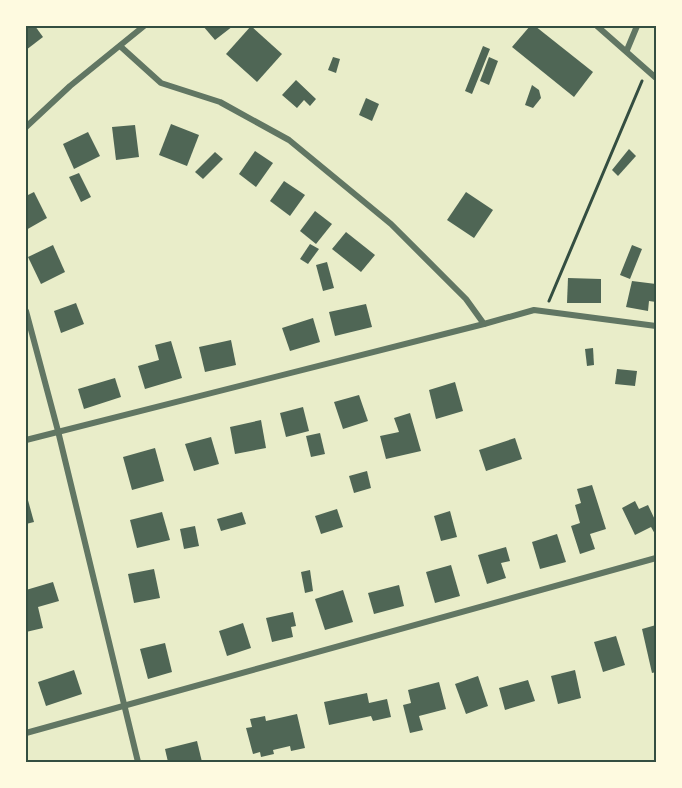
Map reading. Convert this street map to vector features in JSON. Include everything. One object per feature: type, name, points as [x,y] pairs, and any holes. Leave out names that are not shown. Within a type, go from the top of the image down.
[{"type":"street","points":[[26,127],[70,86],[144,26]]},
{"type":"street","points":[[597,26],[657,78]]},
{"type":"street","points":[[627,51],[637,26]]},
{"type":"street","points":[[120,46],[161,83],[220,102],[289,140],[391,224],[466,299],[484,324]]},
{"type":"street","points":[[26,440],[534,310],[657,326]]},
{"type":"street","points":[[26,311],[58,431],[138,762]]},
{"type":"street","points":[[26,734],[657,558]]},
{"type":"path","points":[[544,311],[647,68]]},
{"type":"building","points":[[26,26],[35,26],[43,37],[26,50]]},
{"type":"building","points":[[203,26],[233,26],[215,40]]},
{"type":"building","points":[[251,26],[282,54],[257,82],[226,54]]},
{"type":"building","points":[[530,26],[535,26],[593,72],[574,97],[512,47]]},
{"type":"building","points":[[483,46],[490,49],[472,94],[465,91]]},
{"type":"building","points":[[333,57],[340,59],[336,73],[328,70]]},
{"type":"building","points":[[489,57],[498,61],[489,85],[480,81]]},
{"type":"building","points":[[296,80],[316,99],[310,106],[304,100],[297,108],[282,95]]},
{"type":"building","points":[[532,85],[539,90],[541,98],[533,108],[525,105]]},
{"type":"building","points":[[366,98],[379,104],[372,121],[359,115]]},
{"type":"building","points":[[171,124],[199,135],[187,166],[159,155]]},
{"type":"building","points":[[135,125],[139,157],[116,160],[112,127]]},
{"type":"building","points":[[88,132],[100,156],[74,169],[63,144]]},
{"type":"building","points":[[629,149],[636,156],[618,176],[612,170]]},
{"type":"building","points":[[255,151],[273,163],[256,187],[239,174]]},
{"type":"building","points":[[215,152],[223,159],[203,179],[195,172]]},
{"type":"building","points":[[79,173],[91,197],[81,202],[69,177]]},
{"type":"building","points":[[284,181],[305,195],[290,216],[270,201]]},
{"type":"building","points":[[34,192],[47,218],[26,230],[26,196]]},
{"type":"building","points":[[466,192],[493,210],[474,238],[447,220]]},
{"type":"building","points":[[315,211],[332,224],[316,244],[300,231]]},
{"type":"building","points":[[346,232],[375,255],[361,272],[332,249]]},
{"type":"building","points":[[310,244],[319,249],[308,264],[300,259]]},
{"type":"building","points":[[53,245],[65,272],[41,284],[28,257]]},
{"type":"building","points":[[632,245],[642,249],[630,279],[620,275]]},
{"type":"building","points":[[327,262],[334,288],[323,291],[316,265]]},
{"type":"building","points":[[568,278],[601,279],[601,303],[567,303]]},
{"type":"building","points":[[632,281],[656,284],[656,302],[649,301],[648,311],[626,307]]},
{"type":"building","points":[[76,303],[84,324],[61,333],[54,311]]},
{"type":"building","points":[[366,304],[372,327],[335,336],[329,312]]},
{"type":"building","points":[[313,318],[320,342],[290,351],[282,328]]},
{"type":"building","points":[[231,340],[236,365],[205,372],[199,347]]},
{"type":"building","points":[[171,341],[182,378],[145,389],[138,366],[159,360],[155,345]]},
{"type":"building","points":[[593,348],[594,365],[587,366],[585,349]]},
{"type":"building","points":[[617,369],[637,371],[635,386],[615,384]]},
{"type":"building","points":[[115,378],[121,397],[84,409],[78,389]]},
{"type":"building","points":[[455,382],[463,411],[436,419],[429,390]]},
{"type":"building","points":[[359,395],[368,421],[343,429],[334,402]]},
{"type":"building","points":[[303,407],[309,431],[286,437],[280,413]]},
{"type":"building","points":[[410,413],[421,451],[386,459],[380,436],[399,432],[394,418]]},
{"type":"building","points":[[261,420],[266,448],[235,454],[230,427]]},
{"type":"building","points":[[320,433],[325,454],[311,457],[306,436]]},
{"type":"building","points":[[211,437],[219,464],[194,471],[185,444]]},
{"type":"building","points":[[515,438],[522,459],[486,471],[479,450]]},
{"type":"building","points":[[155,448],[164,481],[132,490],[123,457]]},
{"type":"building","points":[[367,471],[371,488],[354,493],[349,476]]},
{"type":"building","points":[[592,485],[606,529],[590,534],[595,549],[580,554],[571,526],[580,523],[575,505],[581,503],[577,489]]},
{"type":"building","points":[[26,493],[34,522],[26,524]]},
{"type":"building","points":[[635,501],[639,509],[648,505],[656,522],[655,534],[651,527],[635,535],[622,508]]},
{"type":"building","points":[[337,509],[343,527],[321,534],[315,516]]},
{"type":"building","points":[[450,511],[457,537],[441,541],[434,516]]},
{"type":"building","points":[[162,512],[170,540],[137,548],[130,520]]},
{"type":"building","points":[[242,512],[246,524],[221,531],[217,519]]},
{"type":"building","points":[[195,526],[199,546],[184,549],[180,529]]},
{"type":"building","points":[[557,534],[566,562],[540,569],[532,542]]},
{"type":"building","points":[[506,547],[510,561],[501,563],[506,578],[487,584],[478,555]]},
{"type":"building","points":[[451,565],[460,596],[435,603],[426,572]]},
{"type":"building","points":[[154,569],[160,598],[134,603],[128,574]]},
{"type":"building","points":[[310,570],[313,591],[305,593],[301,572]]},
{"type":"building","points":[[53,582],[59,601],[38,607],[43,628],[26,632],[26,590]]},
{"type":"building","points":[[399,585],[404,606],[374,614],[368,593]]},
{"type":"building","points":[[343,590],[353,622],[325,630],[315,599]]},
{"type":"building","points":[[293,612],[296,626],[291,627],[293,637],[272,642],[266,618]]},
{"type":"building","points":[[243,623],[251,648],[227,656],[219,631]]},
{"type":"building","points":[[656,625],[656,672],[652,673],[642,629]]},
{"type":"building","points":[[616,636],[625,665],[603,672],[594,642]]},
{"type":"building","points":[[165,643],[172,672],[148,679],[140,649]]},
{"type":"building","points":[[74,670],[82,694],[46,706],[38,682]]},
{"type":"building","points":[[575,670],[581,698],[558,704],[551,676]]},
{"type":"building","points":[[478,676],[488,706],[466,714],[455,684]]},
{"type":"building","points":[[528,680],[535,701],[505,710],[499,688]]},
{"type":"building","points":[[439,682],[446,709],[419,716],[423,730],[410,733],[403,705],[411,703],[408,690]]},
{"type":"building","points":[[367,693],[369,703],[387,699],[391,717],[373,721],[371,716],[329,725],[324,702]]},
{"type":"building","points":[[297,714],[305,748],[291,751],[290,746],[273,750],[274,754],[261,757],[260,752],[253,754],[246,728],[252,727],[250,719],[265,716],[266,721]]},
{"type":"building","points":[[197,741],[202,762],[168,762],[165,749]]}]
